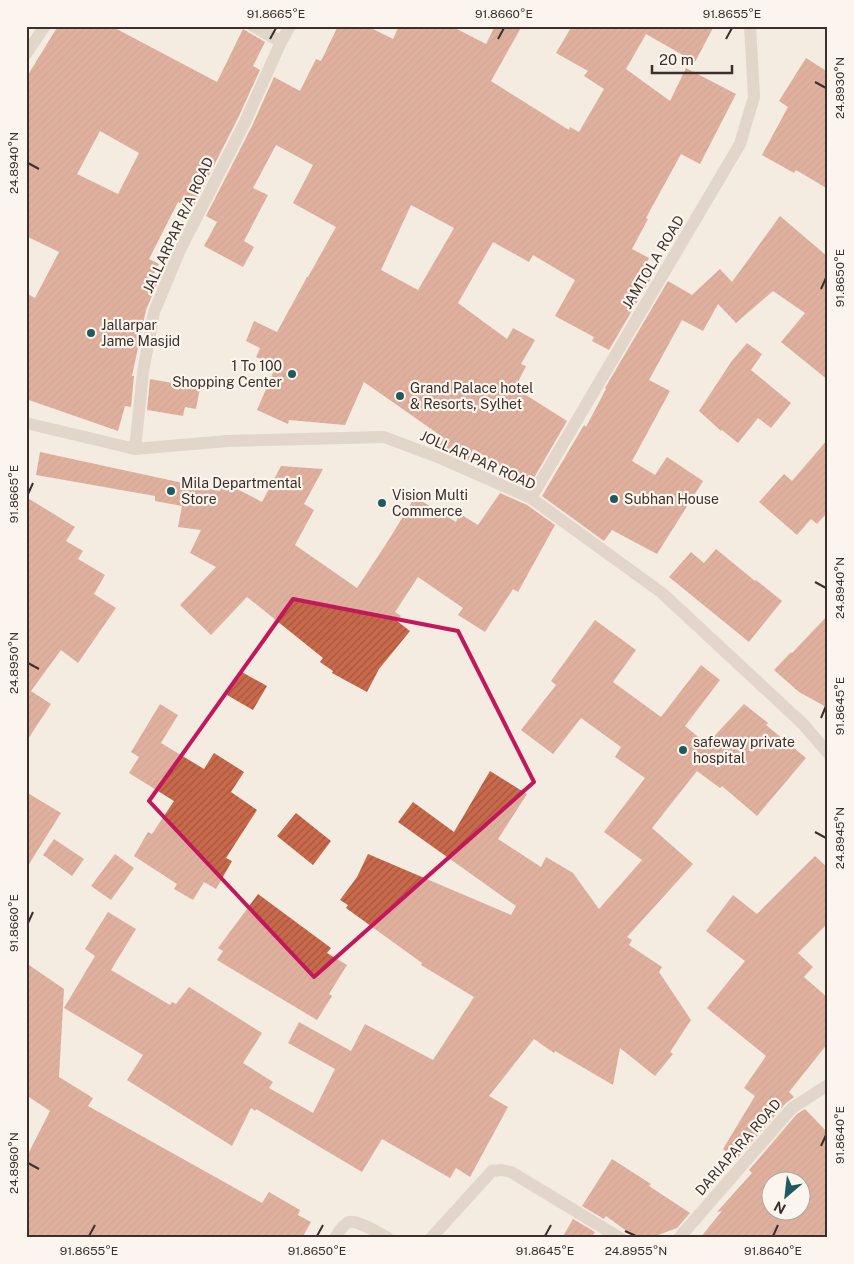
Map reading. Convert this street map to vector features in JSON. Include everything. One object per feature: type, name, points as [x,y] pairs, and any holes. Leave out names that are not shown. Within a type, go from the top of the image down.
[{"type":"street","points":[[26,54],[46,26]]},
{"type":"street","points":[[253,26],[281,42]]},
{"type":"street","name":"JALLARPAR R/A ROAD","points":[[135,449],[143,372],[154,312],[180,250],[245,122],[290,26]]},
{"type":"street","name":"JAMTOLA ROAD","points":[[531,498],[740,144],[754,97],[750,26]]},
{"type":"street","name":"JOLLAR PAR ROAD","points":[[26,423],[135,449],[227,441],[384,437],[440,458],[531,498],[662,593],[802,724],[828,753]]},
{"type":"street","name":"DARIAPARA ROAD","points":[[679,1238],[792,1108],[828,1086]]},
{"type":"street","points":[[431,1238],[492,1171],[502,1170],[511,1172],[620,1238]]},
{"type":"street","points":[[335,1238],[345,1225],[350,1222],[360,1224],[388,1238]]},
{"type":"highlighted area","points":[[293,599],[458,631],[534,782],[314,977],[149,801]]},
{"type":"building","points":[[58,26],[111,26],[217,82],[243,29],[265,42],[253,66],[260,70],[192,209],[178,202],[149,259],[159,264],[151,280],[157,284],[146,310],[132,376],[134,376],[131,407],[125,406],[118,431],[26,399],[26,293],[35,298],[59,252],[26,236],[26,78]],"holes":[[[100,131],[139,153],[118,194],[77,174]]]},
{"type":"building","points":[[338,26],[367,26],[393,39],[399,26],[451,26],[486,44],[495,26],[522,26],[491,81],[569,130],[570,127],[579,132],[604,89],[584,76],[588,71],[556,53],[572,26],[714,26],[695,62],[646,34],[626,69],[670,101],[686,68],[736,94],[700,164],[681,154],[646,218],[648,219],[632,249],[649,258],[644,267],[654,273],[609,350],[592,341],[594,337],[555,316],[575,280],[533,255],[529,262],[493,242],[458,303],[507,339],[513,328],[535,340],[521,364],[526,366],[515,388],[567,421],[528,488],[510,480],[513,474],[473,449],[468,461],[438,448],[444,438],[364,382],[345,425],[289,420],[288,424],[257,410],[276,366],[256,357],[260,348],[246,341],[254,321],[277,332],[336,227],[293,203],[313,165],[276,145],[253,188],[268,195],[244,241],[254,247],[243,267],[204,246],[217,222],[206,216],[252,126],[274,77],[300,91],[316,59],[321,61]],"holes":[[[411,205],[454,228],[418,290],[381,270]]]},
{"type":"building","points":[[806,58],[828,72],[828,189],[796,170],[794,173],[762,155],[788,107],[779,101]]},
{"type":"building","points":[[780,216],[828,257],[828,380],[781,342],[805,313],[773,291],[736,323],[718,304],[703,331],[682,320],[649,380],[670,391],[632,461],[655,475],[667,457],[703,481],[657,554],[612,530],[604,541],[542,496],[584,425],[586,427],[605,388],[668,281],[692,295],[720,269],[732,282]]},
{"type":"building","points":[[747,343],[762,354],[751,370],[791,403],[771,428],[758,418],[738,443],[721,431],[699,411],[731,362]]},
{"type":"building","points":[[150,379],[200,388],[196,409],[185,407],[183,416],[147,410]]},
{"type":"building","points":[[828,439],[828,512],[817,524],[811,519],[797,535],[759,502],[784,474],[792,481]]},
{"type":"building","points":[[40,452],[220,491],[221,486],[239,490],[262,502],[281,466],[323,469],[304,504],[314,510],[295,545],[357,588],[415,497],[456,522],[460,514],[478,525],[500,493],[527,505],[555,525],[518,592],[513,589],[485,632],[458,615],[463,608],[418,577],[395,612],[401,616],[397,621],[410,631],[379,669],[367,692],[332,673],[333,671],[320,662],[323,658],[247,597],[211,635],[180,605],[216,567],[190,553],[201,530],[178,527],[182,506],[155,501],[155,496],[36,475]]},
{"type":"building","points":[[26,497],[75,527],[66,541],[83,551],[78,559],[105,575],[94,594],[116,608],[78,663],[61,650],[31,691],[51,704],[26,742]]},
{"type":"building","points":[[716,549],[782,601],[749,642],[669,577],[691,552],[704,563]]},
{"type":"building","points":[[828,615],[828,708],[799,692],[774,670]]},
{"type":"building","points":[[595,620],[636,650],[613,682],[661,717],[701,665],[720,680],[685,726],[707,744],[744,704],[806,758],[757,816],[722,786],[720,788],[697,771],[652,828],[693,864],[627,937],[632,940],[629,945],[662,967],[659,972],[691,1020],[670,1052],[673,1054],[655,1076],[620,1048],[613,1085],[555,1051],[554,1053],[534,1039],[489,1096],[508,1107],[470,1177],[456,1168],[450,1178],[382,1139],[362,1172],[256,1109],[255,1111],[251,1108],[232,1146],[127,1080],[143,1055],[64,1008],[95,956],[85,949],[108,912],[136,929],[111,970],[170,1005],[172,1002],[176,1004],[189,987],[262,1033],[243,1063],[273,1082],[269,1088],[313,1113],[335,1069],[288,1043],[299,1022],[351,1051],[365,1024],[433,1060],[474,997],[421,965],[422,963],[346,908],[348,905],[340,900],[357,877],[368,854],[511,915],[516,906],[398,822],[413,802],[454,832],[490,771],[527,794],[498,839],[541,867],[546,857],[573,873],[599,909],[642,860],[604,832],[645,778],[615,757],[621,747],[581,718],[553,754],[521,730],[556,685],[551,681]]},
{"type":"building","points":[[240,671],[267,686],[253,710],[227,695]]},
{"type":"building","points":[[160,704],[178,715],[161,743],[204,769],[214,753],[244,772],[231,792],[257,810],[226,858],[232,861],[216,889],[204,882],[193,900],[174,889],[177,884],[134,856],[148,832],[152,834],[174,801],[129,773],[139,757],[131,752]]},
{"type":"building","points":[[26,792],[61,813],[26,869]]},
{"type":"building","points":[[296,813],[331,841],[313,865],[277,836]]},
{"type":"building","points":[[54,839],[84,859],[72,876],[43,855]]},
{"type":"building","points":[[115,854],[134,868],[111,900],[91,886]]},
{"type":"building","points":[[815,856],[828,868],[828,923],[798,953],[813,967],[804,977],[828,998],[828,1043],[789,1092],[794,1097],[786,1103],[736,1160],[723,1149],[755,1096],[744,1088],[766,1056],[707,1008],[745,961],[706,931],[733,895],[757,914]]},
{"type":"building","points":[[258,894],[331,948],[327,953],[347,965],[329,994],[332,996],[317,1020],[217,960],[223,951],[218,948]]},
{"type":"building","points":[[26,963],[64,989],[59,1077],[93,1098],[88,1106],[262,1203],[269,1192],[300,1210],[298,1215],[311,1222],[302,1238],[26,1238],[26,1158],[50,1111],[26,1095]]},
{"type":"building","points":[[805,1109],[828,1133],[828,1238],[700,1238],[722,1211],[717,1212],[752,1173],[749,1170],[797,1114]]},
{"type":"building","points":[[612,1159],[651,1184],[649,1186],[690,1213],[677,1228],[653,1237],[639,1236],[628,1232],[606,1216],[604,1219],[582,1206]]},
{"type":"building","points":[[573,1219],[595,1232],[591,1238],[562,1238]]},
{"type":"place","name":"Jallarpar Jame Masjid","points":[[91,333]]},
{"type":"place","name":"1 To 100 Shopping Center","points":[[292,374]]},
{"type":"place","name":"Grand Palace hotel & Resorts, Sylhet","points":[[400,396]]},
{"type":"place","name":"Mila Departmental Store","points":[[171,491]]},
{"type":"place","name":"Subhan House","points":[[614,499]]},
{"type":"place","name":"Vision Multi Commerce","points":[[382,503]]},
{"type":"place","name":"safeway private hospital","points":[[683,750]]}]
